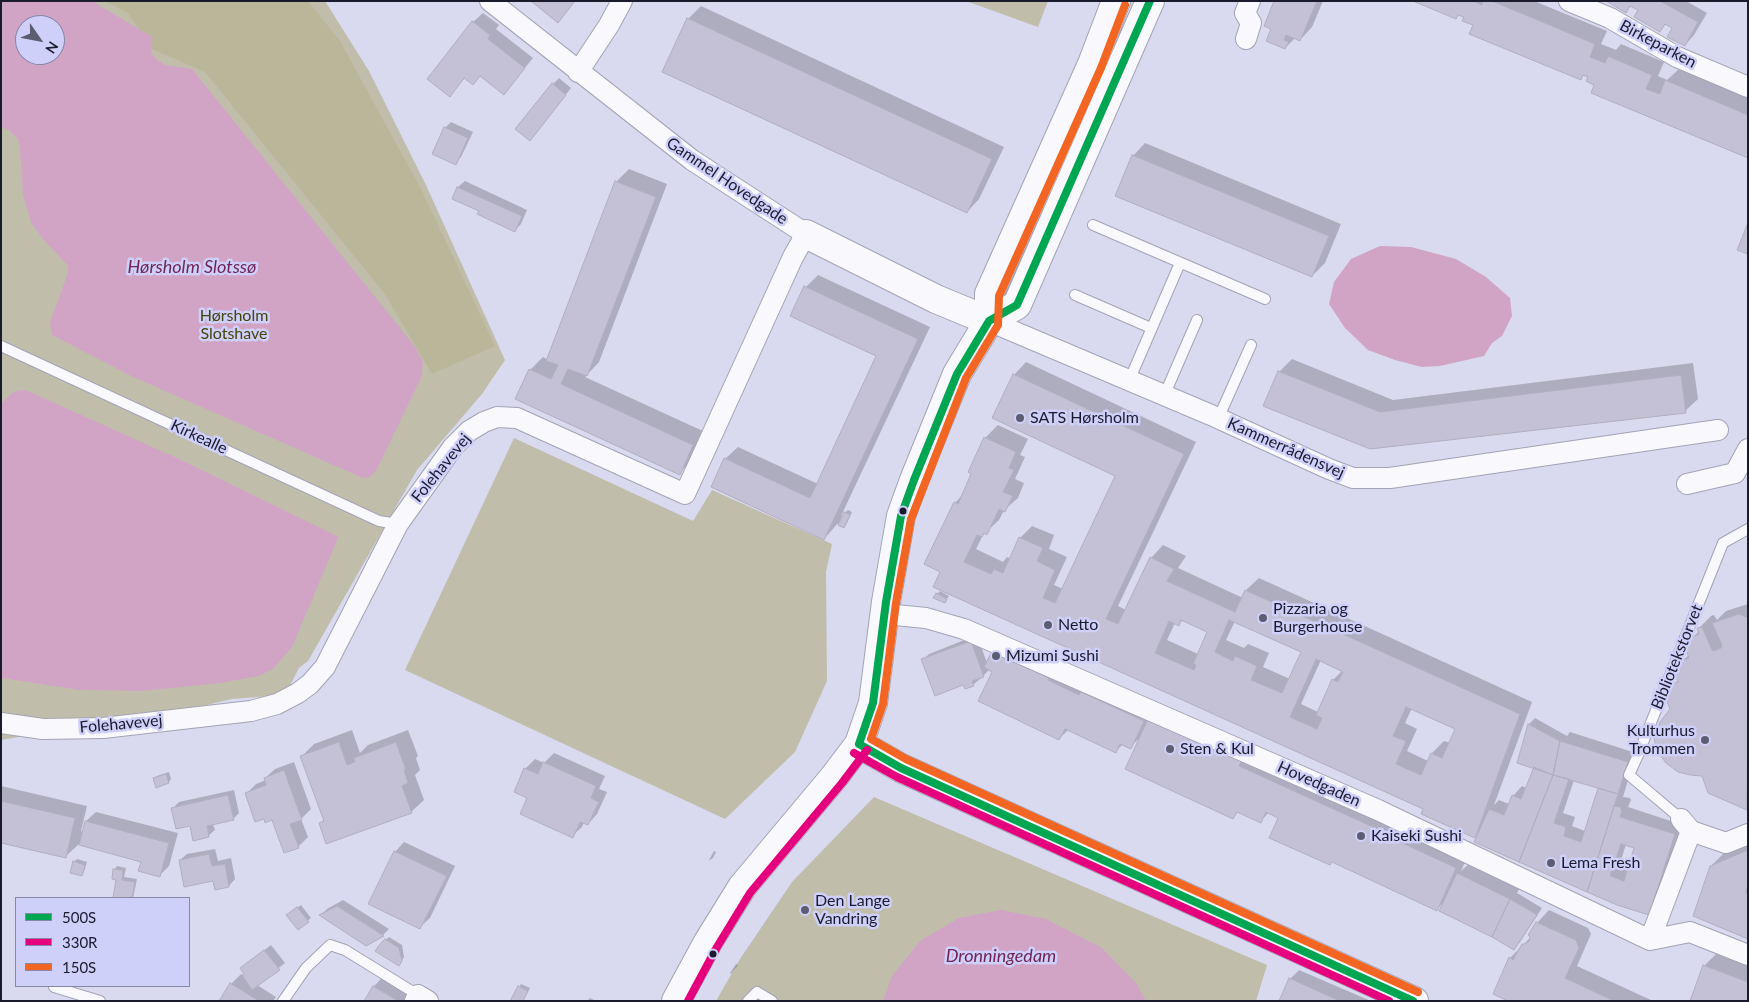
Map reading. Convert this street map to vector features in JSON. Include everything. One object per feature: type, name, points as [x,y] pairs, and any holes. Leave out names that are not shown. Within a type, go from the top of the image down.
[{"type":"main road","points":[[990,321],[989,294],[1092,64],[1116,1]]},
{"type":"main road","points":[[1078,163],[1091,112],[1139,1]]},
{"type":"main road","points":[[678,1000],[708,942],[742,887],[834,777],[859,744],[872,703],[901,516],[914,480],[957,374],[990,321],[1017,305],[1150,1]]},
{"type":"main road","name":"Gammel Hovedgade","points":[[806,234],[936,299],[990,321]]},
{"type":"main road","points":[[859,744],[901,768],[1414,1001]]},
{"type":"street","name":"Gammel Hovedgade","points":[[490,1],[692,160],[806,234]]},
{"type":"street","points":[[578,72],[609,25],[622,1]]},
{"type":"street","points":[[1246,39],[1251,23],[1245,13],[1250,1]]},
{"type":"street","name":"Birkeparken","points":[[1569,1],[1610,18],[1677,57],[1748,87]]},
{"type":"street","name":"Folehavevej","points":[[1,723],[43,729],[103,728],[251,711],[277,704],[298,693],[310,684],[325,667],[398,524],[453,447],[470,431],[484,422],[498,417],[517,418],[686,494],[793,256],[806,234]]},
{"type":"street","name":"Kammerrådensvej","points":[[990,321],[1353,478],[1390,478],[1718,430]]},
{"type":"street","points":[[1687,484],[1735,473],[1748,449]]},
{"type":"street","name":"Hovedgaden","points":[[885,614],[926,618],[964,629],[1378,810],[1650,940]]},
{"type":"street","points":[[1686,825],[1650,940],[1690,932],[1748,955]]},
{"type":"street","name":"Bibliotekstorvet","points":[[1686,825],[1726,843],[1748,834]]},
{"type":"lane","points":[[1093,225],[1265,300]]},
{"type":"lane","points":[[1129,381],[1180,263]]},
{"type":"lane","points":[[1075,295],[1151,328]]},
{"type":"lane","points":[[1164,396],[1197,320]]},
{"type":"lane","points":[[1218,419],[1251,345]]},
{"type":"lane","name":"Kirkealle","points":[[1,346],[379,521],[398,524]]},
{"type":"lane","name":"Bibliotekstorvet","points":[[1686,825],[1629,775],[1723,543],[1748,529]]},
{"type":"lane","points":[[282,1001],[306,968],[330,945],[345,950],[420,999]]},
{"type":"lane","points":[[54,987],[100,1001]]},
{"type":"lane","points":[[748,1001],[757,992],[772,1001]]},
{"type":"green space","name":"Hørsholm Slotshave","points":[[1,1],[325,1],[369,71],[426,185],[505,360],[482,394],[417,470],[308,661],[299,668],[285,695],[232,699],[202,706],[1,740]]},
{"type":"green space","points":[[966,1],[1048,1],[1038,27]]},
{"type":"green space","points":[[514,438],[693,521],[712,490],[832,544],[826,572],[827,681],[795,752],[725,819],[405,670]]},
{"type":"green space","points":[[874,797],[1267,965],[1256,1001],[716,1001],[740,959],[792,882]]},
{"type":"shaded area","points":[[104,1],[308,1],[340,41],[422,191],[495,346],[432,374],[385,294],[205,72],[152,49],[128,13]]},
{"type":"water","name":"Hørsholm Slotssø","points":[[1,1],[92,1],[152,37],[151,53],[156,59],[165,65],[192,69],[416,348],[423,362],[421,378],[376,471],[370,477],[363,478],[131,376],[52,335],[50,322],[68,273],[68,266],[43,239],[31,222],[23,195],[18,139],[9,130],[1,127]]},
{"type":"water","points":[[1380,246],[1411,247],[1456,259],[1486,277],[1510,298],[1512,316],[1502,336],[1492,343],[1484,356],[1440,366],[1422,367],[1368,350],[1345,328],[1329,304],[1334,282],[1351,259]]},
{"type":"water","points":[[20,390],[28,391],[179,459],[337,536],[338,538],[292,647],[273,669],[259,676],[220,683],[143,691],[80,690],[1,678],[1,404],[12,393]]},
{"type":"water","name":"Dronningedam","points":[[1001,910],[1046,919],[1102,948],[1137,984],[1146,1001],[883,1001],[892,976],[920,941],[959,918]]},
{"type":"building","points":[[531,1],[575,1],[558,23]]},
{"type":"building","points":[[1274,1],[1317,1],[1300,41],[1286,35],[1284,40],[1289,42],[1285,49],[1266,41],[1271,29],[1264,26]]},
{"type":"building","points":[[1413,1],[1473,1],[1482,5],[1483,1],[1492,1],[1595,44],[1590,57],[1605,63],[1608,56],[1652,75],[1646,89],[1660,94],[1665,80],[1748,115],[1748,158],[1591,93],[1594,85],[1586,81],[1588,77],[1583,75],[1581,80],[1469,34],[1473,25],[1462,21],[1464,17],[1458,15],[1456,19]]},
{"type":"building","points":[[1606,1],[1660,1],[1698,22],[1685,46],[1667,37],[1672,28],[1665,24],[1660,32],[1634,17],[1638,10],[1630,6],[1626,13]]},
{"type":"building","points":[[687,18],[992,159],[967,213],[662,72]]},
{"type":"building","points":[[472,21],[490,35],[488,39],[525,68],[504,95],[480,76],[473,85],[464,78],[450,97],[427,79]]},
{"type":"building","points":[[552,83],[566,95],[530,141],[515,129]]},
{"type":"building","points":[[444,127],[468,138],[456,165],[432,154]]},
{"type":"building","points":[[1132,155],[1329,236],[1312,277],[1115,196]]},
{"type":"building","points":[[615,181],[656,197],[587,376],[568,369],[561,384],[693,445],[680,475],[515,399],[529,369],[551,379],[558,365],[546,361]]},
{"type":"building","points":[[457,187],[522,216],[515,232],[477,214],[479,211],[452,199]]},
{"type":"building","points":[[1748,223],[1748,254],[1737,250]]},
{"type":"building","points":[[804,286],[918,339],[824,540],[711,487],[724,458],[810,498],[876,356],[790,316]]},
{"type":"building","points":[[1278,371],[1380,412],[1681,375],[1686,413],[1370,449],[1263,406]]},
{"type":"building","points":[[1013,374],[1184,454],[1106,619],[1118,624],[1150,557],[1174,569],[1167,581],[1235,612],[1245,590],[1520,714],[1475,838],[1421,814],[1423,809],[933,587],[940,572],[924,564],[954,502],[958,504],[971,474],[968,472],[984,437],[1016,452],[1009,468],[1014,470],[1003,492],[1013,496],[1005,512],[999,509],[987,535],[984,533],[982,537],[977,535],[964,562],[991,574],[994,569],[1003,573],[1019,537],[1043,548],[1037,561],[1055,570],[1043,598],[1055,603],[1115,476],[992,418]],"holes":[[[1181,620],[1207,632],[1193,664],[1196,665],[1194,670],[1155,653],[1169,621],[1179,626]],[[1229,620],[1301,652],[1282,693],[1251,680],[1257,666],[1235,656],[1233,661],[1215,652]],[[1316,659],[1343,672],[1338,682],[1332,679],[1316,715],[1322,718],[1317,729],[1290,717]],[[1406,707],[1455,729],[1442,758],[1431,753],[1421,775],[1396,764],[1406,741],[1393,736]]]},
{"type":"building","points":[[844,512],[850,515],[844,528],[838,525]]},
{"type":"building","points":[[936,593],[947,599],[945,603],[933,598]]},
{"type":"building","points":[[1739,614],[1748,618],[1747,810],[1708,793],[1702,776],[1678,772],[1666,763],[1657,751],[1654,738],[1660,722],[1670,709],[1666,699],[1672,684],[1678,682],[1675,675],[1681,661],[1689,658],[1686,650],[1692,637],[1699,634],[1697,628],[1702,627],[1714,651],[1721,648],[1722,645],[1712,623]]},
{"type":"building","points":[[971,641],[984,677],[972,681],[974,686],[965,689],[963,685],[935,696],[921,659]]},
{"type":"building","points":[[992,651],[1049,678],[1048,680],[1079,695],[1081,692],[1144,721],[1131,749],[1120,744],[1116,753],[1065,729],[1059,740],[978,701],[992,672],[984,667]]},
{"type":"building","points":[[1149,717],[1242,760],[1239,766],[1397,838],[1396,840],[1456,868],[1437,911],[1332,862],[1330,865],[1269,838],[1278,818],[1266,812],[1261,823],[1237,812],[1233,819],[1125,769]]},
{"type":"building","points":[[1528,724],[1560,741],[1553,775],[1517,763]]},
{"type":"building","points":[[1560,741],[1628,762],[1618,794],[1553,775]]},
{"type":"building","points":[[339,742],[347,765],[355,762],[354,758],[396,742],[406,770],[404,770],[408,783],[402,786],[412,813],[326,844],[319,823],[324,821],[300,756]]},
{"type":"building","points":[[543,762],[596,786],[591,798],[599,802],[588,825],[580,822],[573,838],[520,814],[527,798],[514,792],[524,768],[538,774]]},
{"type":"building","points":[[1534,767],[1553,775],[1519,862],[1474,842],[1489,809],[1504,815],[1512,795],[1521,799]]},
{"type":"building","points":[[284,770],[302,820],[290,824],[299,848],[284,853],[272,820],[265,823],[264,819],[255,822],[245,793],[266,785],[264,778]]},
{"type":"building","points":[[166,774],[169,783],[156,788],[153,778]]},
{"type":"building","points":[[1553,775],[1569,779],[1554,823],[1566,827],[1564,836],[1581,842],[1598,788],[1618,794],[1587,892],[1519,862]]},
{"type":"building","points":[[228,795],[234,820],[207,826],[209,837],[193,841],[190,826],[176,829],[171,808]]},
{"type":"building","points":[[1,801],[75,818],[66,858],[1,843]]},
{"type":"building","points":[[1614,806],[1620,807],[1622,811],[1620,817],[1675,834],[1649,915],[1617,905],[1587,892]],"holes":[[[1621,844],[1634,848],[1624,881],[1610,876]]]},
{"type":"building","points":[[85,821],[169,843],[160,877],[138,871],[141,862],[79,845]]},
{"type":"building","points":[[1748,850],[1748,885],[1746,893],[1748,894],[1748,939],[1693,916],[1710,866]]},
{"type":"building","points":[[394,851],[447,876],[420,929],[368,904]]},
{"type":"building","points":[[209,854],[212,866],[225,864],[229,887],[215,890],[213,881],[184,887],[179,860]]},
{"type":"building","points":[[73,861],[85,865],[82,876],[70,873]]},
{"type":"building","points":[[113,869],[123,870],[122,880],[135,882],[132,897],[113,897],[116,880],[112,879]]},
{"type":"building","points":[[1457,873],[1510,899],[1492,937],[1439,911]]},
{"type":"building","points":[[1510,899],[1537,915],[1514,950],[1492,937]]},
{"type":"building","points":[[337,906],[384,936],[366,946],[319,915]]},
{"type":"building","points":[[297,907],[309,922],[298,930],[286,915]]},
{"type":"building","points":[[1536,922],[1576,940],[1579,948],[1565,978],[1614,1001],[1508,1001],[1493,994],[1509,957],[1513,960],[1522,944],[1529,941],[1530,936],[1528,935]]},
{"type":"building","points":[[385,939],[399,948],[402,961],[399,966],[375,951]]},
{"type":"building","points":[[264,950],[280,970],[252,990],[242,975],[244,974],[240,968]]},
{"type":"building","points":[[1703,965],[1748,982],[1748,1001],[1690,1001]]},
{"type":"building","points":[[1289,978],[1340,1001],[1279,1001]]},
{"type":"building","points":[[230,983],[259,1001],[219,1001]]},
{"type":"building","points":[[373,986],[398,1001],[364,1001]]},
{"type":"building","points":[[518,986],[528,991],[523,1001],[510,1001]]},
{"type":"transit line","name":"500S","points":[[859,744],[873,703],[886,602],[901,516],[914,480],[957,374],[989,321],[1017,305],[1150,1]]},
{"type":"transit line","name":"150S","points":[[1125,5],[1101,68],[999,296],[998,325],[966,378],[911,519],[896,603],[883,704],[871,739],[906,759],[1418,992]]},
{"type":"transit line","name":"500S","points":[[859,744],[901,768],[1413,1001]]},
{"type":"transit line","name":"330R","points":[[688,1001],[717,947],[750,893],[842,783],[867,750]]},
{"type":"transit line","name":"330R","points":[[854,753],[897,777],[1389,1001]]},
{"type":"place","name":"SATS Hørsholm","points":[[1020,418]]},
{"type":"place","name":"Pizzaria og Burgerhouse","points":[[1263,618]]},
{"type":"place","name":"Netto","points":[[1048,625]]},
{"type":"place","name":"Mizumi Sushi","points":[[996,656]]},
{"type":"place","name":"Kulturhus Trommen","points":[[1705,740]]},
{"type":"place","name":"Sten & Kul","points":[[1170,749]]},
{"type":"place","name":"Kaiseki Sushi","points":[[1361,836]]},
{"type":"place","name":"Lema Fresh","points":[[1551,863]]},
{"type":"place","name":"Den Lange Vandring","points":[[805,910]]}]
